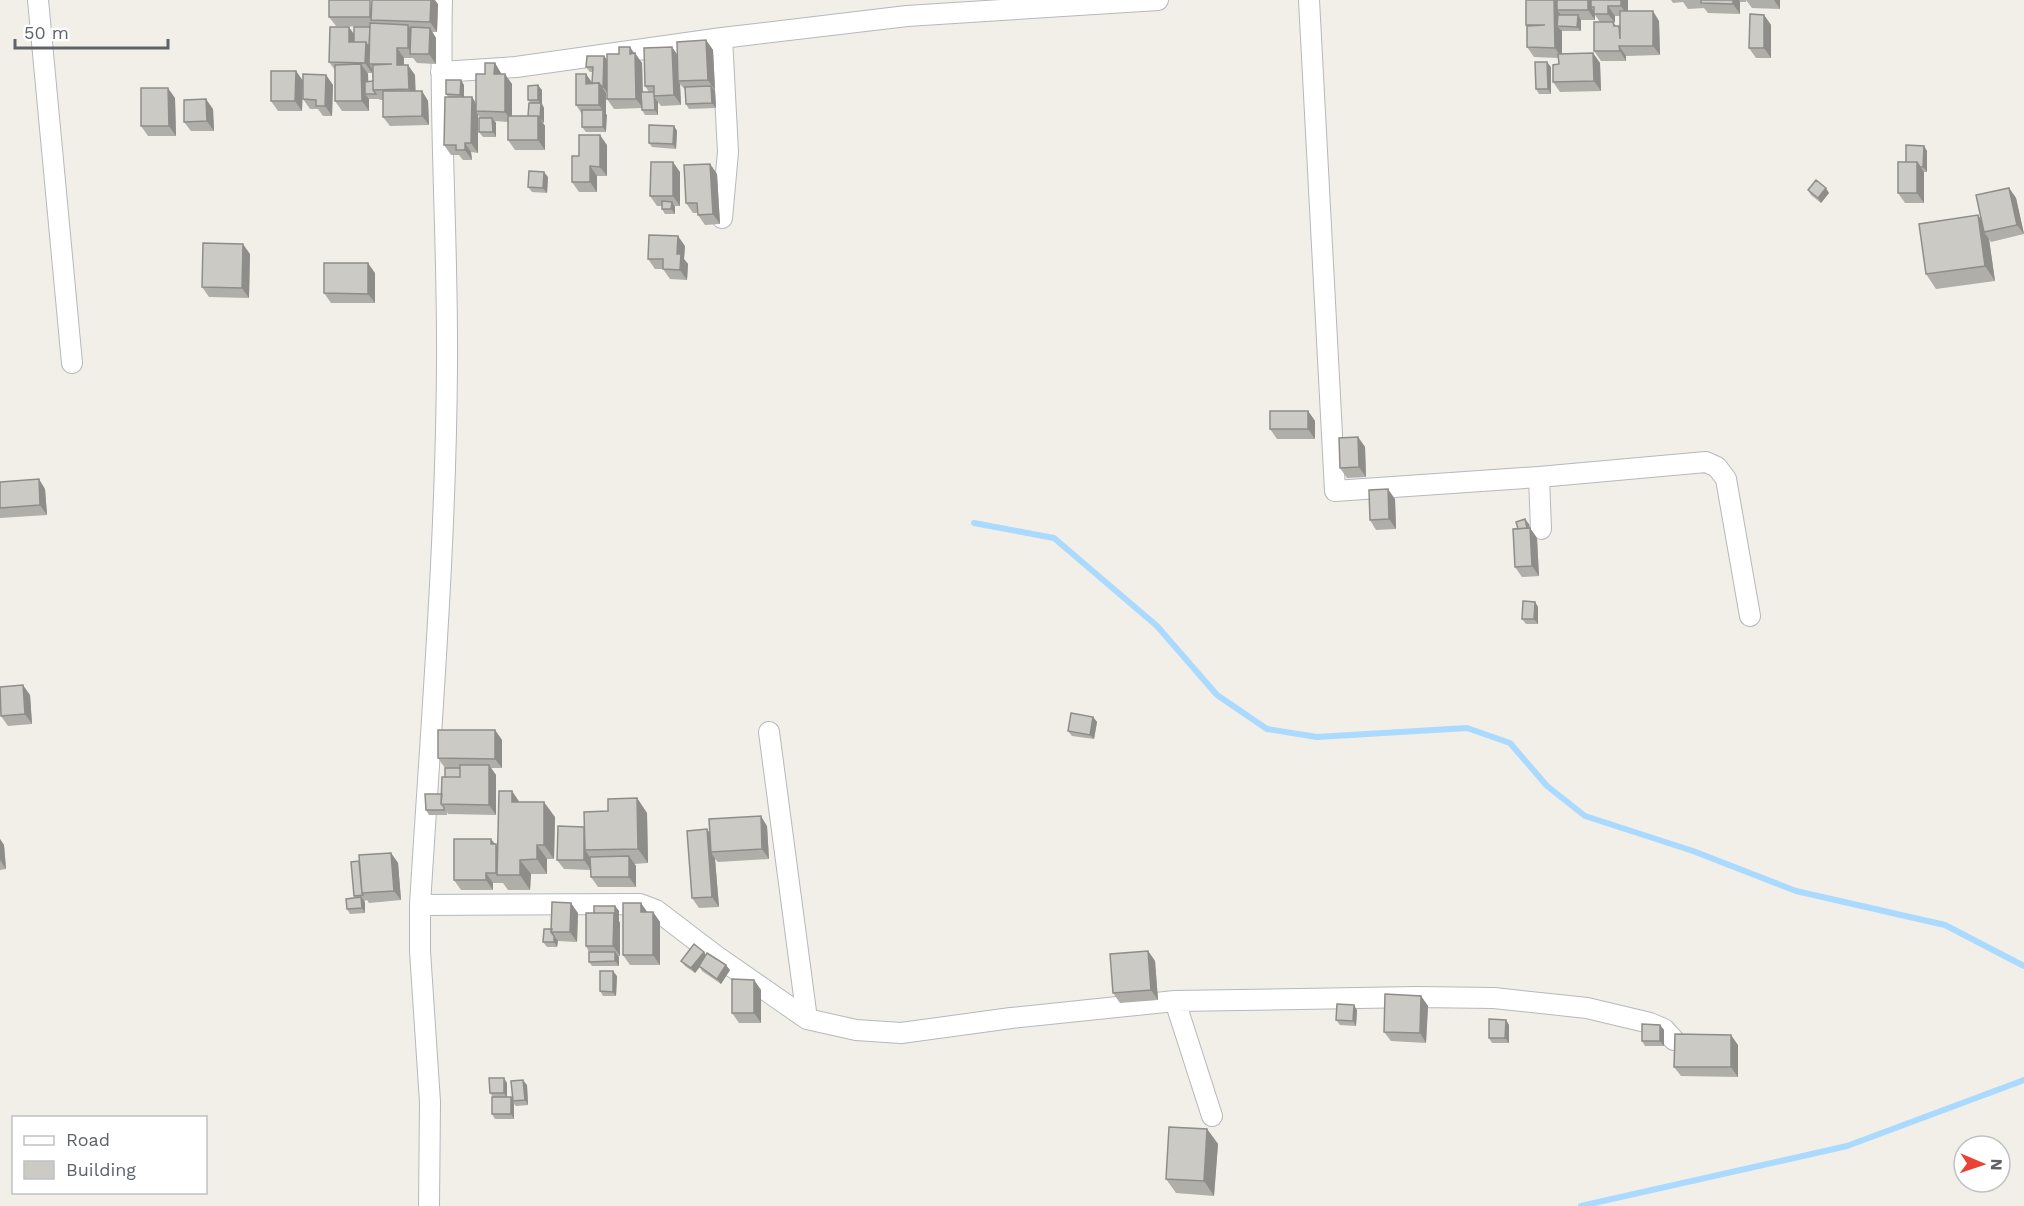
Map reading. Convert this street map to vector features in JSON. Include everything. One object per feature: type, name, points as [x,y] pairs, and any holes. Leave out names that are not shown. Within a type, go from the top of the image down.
[{"type":"street","points":[[39,0],[72,363]]},
{"type":"street","points":[[429,1206],[430,1102],[420,951],[420,906],[443,543],[447,363],[441,72],[442,0]]},
{"type":"street","points":[[441,72],[516,67],[921,7],[1158,0]]},
{"type":"street","points":[[1309,0],[1335,491],[1539,477],[1706,462],[1717,467],[1726,479],[1750,616]]},
{"type":"street","points":[[722,38],[728,152],[722,218]]},
{"type":"street","points":[[1539,477],[1541,529]]},
{"type":"street","points":[[769,732],[807,1019]]},
{"type":"street","points":[[420,906],[640,904],[656,910],[715,955],[807,1019],[856,1030],[901,1033],[1011,1018],[1175,1001],[1417,997],[1494,998],[1587,1008],[1650,1023],[1664,1029],[1674,1040]]},
{"type":"street","points":[[1175,1001],[1212,1116]]},
{"type":"building","points":[[329,0],[370,0],[370,17],[329,17]]},
{"type":"building","points":[[372,0],[431,0],[430,22],[371,20]]},
{"type":"building","points":[[1526,0],[1554,0],[1555,48],[1527,47],[1527,26],[1545,25],[1526,25]]},
{"type":"building","points":[[1557,0],[1588,0],[1588,10],[1557,10]]},
{"type":"building","points":[[1591,0],[1621,0],[1621,6],[1608,6],[1608,14],[1594,14]]},
{"type":"building","points":[[1701,0],[1733,0],[1733,4],[1701,3]]},
{"type":"building","points":[[1620,11],[1653,11],[1653,46],[1619,46],[1620,51],[1594,51],[1594,22],[1613,22],[1614,26],[1619,26],[1620,39]]},
{"type":"building","points":[[1750,14],[1764,15],[1764,48],[1749,48]]},
{"type":"building","points":[[1558,15],[1578,15],[1577,27],[1557,26]]},
{"type":"building","points":[[370,23],[408,25],[408,48],[397,48],[397,65],[408,65],[409,89],[373,90],[373,65],[392,64],[369,64]]},
{"type":"building","points":[[330,27],[349,27],[349,42],[366,42],[365,63],[329,62]]},
{"type":"building","points":[[354,27],[370,27],[369,45],[366,42],[354,42]]},
{"type":"building","points":[[411,27],[430,28],[429,54],[410,54]]},
{"type":"building","points":[[706,40],[708,80],[678,81],[677,42]]},
{"type":"building","points":[[619,47],[630,47],[630,54],[635,53],[636,99],[607,99],[607,54],[619,54]]},
{"type":"building","points":[[672,47],[674,95],[654,96],[654,86],[645,86],[644,48]]},
{"type":"building","points":[[1593,53],[1594,81],[1553,82],[1553,65],[1559,64],[1558,54]]},
{"type":"building","points":[[587,56],[604,56],[603,87],[599,83],[592,83],[593,67],[586,67]]},
{"type":"building","points":[[1535,62],[1547,62],[1548,89],[1536,89]]},
{"type":"building","points":[[485,63],[495,63],[494,74],[505,74],[505,112],[476,111],[476,74],[485,74]]},
{"type":"building","points":[[361,64],[362,101],[335,101],[335,65]]},
{"type":"building","points":[[271,71],[296,71],[295,101],[271,101]]},
{"type":"building","points":[[303,74],[326,75],[325,106],[316,106],[316,100],[303,99]]},
{"type":"building","points":[[576,74],[586,74],[586,84],[599,83],[599,105],[576,105]]},
{"type":"building","points":[[446,80],[461,80],[460,95],[446,94]]},
{"type":"building","points":[[373,81],[373,90],[376,94],[365,94],[365,82]]},
{"type":"building","points":[[538,85],[538,100],[528,100],[528,86]]},
{"type":"building","points":[[711,86],[712,103],[686,104],[685,87]]},
{"type":"building","points":[[141,88],[168,88],[169,126],[141,126]]},
{"type":"building","points":[[383,91],[422,91],[422,116],[383,117]]},
{"type":"building","points":[[641,92],[654,92],[655,110],[642,110]]},
{"type":"building","points":[[445,97],[472,97],[471,143],[465,143],[465,150],[456,150],[456,145],[444,145]]},
{"type":"building","points":[[206,99],[207,121],[184,122],[184,100]]},
{"type":"building","points":[[529,103],[541,103],[540,118],[528,116]]},
{"type":"building","points":[[582,110],[603,110],[603,127],[582,127]]},
{"type":"building","points":[[508,116],[538,116],[538,140],[508,140]]},
{"type":"building","points":[[479,118],[492,118],[493,132],[479,132]]},
{"type":"building","points":[[649,125],[674,126],[673,144],[649,143]]},
{"type":"building","points":[[579,135],[600,135],[600,167],[590,166],[590,182],[572,182],[572,156],[579,156]]},
{"type":"building","points":[[1906,145],[1924,146],[1923,167],[1920,167],[1917,162],[1906,162]]},
{"type":"building","points":[[651,162],[673,162],[673,196],[650,196]]},
{"type":"building","points":[[1898,162],[1917,162],[1917,193],[1898,193]]},
{"type":"building","points":[[710,164],[713,214],[698,215],[697,203],[686,203],[684,165]]},
{"type":"building","points":[[529,171],[544,172],[543,188],[528,187]]},
{"type":"building","points":[[1816,180],[1826,188],[1818,198],[1808,190]]},
{"type":"building","points":[[2009,188],[2017,225],[1984,232],[1976,195]]},
{"type":"building","points":[[662,201],[672,202],[671,209],[662,209]]},
{"type":"building","points":[[1978,215],[1985,266],[1926,274],[1919,224]]},
{"type":"building","points":[[649,235],[678,236],[677,254],[681,254],[680,270],[663,269],[663,259],[648,259]]},
{"type":"building","points":[[203,243],[243,244],[242,288],[202,287]]},
{"type":"building","points":[[324,263],[368,263],[368,294],[324,293]]},
{"type":"building","points":[[1270,411],[1308,411],[1308,429],[1270,429]]},
{"type":"building","points":[[1358,437],[1359,467],[1340,468],[1339,438]]},
{"type":"building","points":[[39,479],[40,505],[0,508],[0,482]]},
{"type":"building","points":[[1388,489],[1389,519],[1370,520],[1369,490]]},
{"type":"building","points":[[1525,519],[1527,528],[1518,529],[1516,522]]},
{"type":"building","points":[[1530,528],[1532,566],[1515,567],[1513,529]]},
{"type":"building","points":[[1523,601],[1535,602],[1534,619],[1522,619]]},
{"type":"building","points":[[23,685],[25,714],[1,716],[0,687]]},
{"type":"building","points":[[1071,713],[1093,717],[1090,735],[1068,731]]},
{"type":"building","points":[[438,730],[495,730],[495,759],[438,758]]},
{"type":"building","points":[[460,765],[489,765],[489,805],[441,804],[442,777],[460,777]]},
{"type":"building","points":[[445,768],[460,768],[460,777],[445,777]]},
{"type":"building","points":[[499,791],[512,791],[512,802],[544,802],[544,845],[537,845],[537,859],[520,860],[520,875],[497,875]]},
{"type":"building","points":[[425,794],[442,794],[441,804],[444,810],[426,810]]},
{"type":"building","points":[[637,798],[638,849],[585,850],[584,812],[608,811],[608,799]]},
{"type":"building","points":[[761,816],[762,849],[711,852],[709,819]]},
{"type":"building","points":[[558,826],[584,827],[584,860],[557,860]]},
{"type":"building","points":[[707,829],[712,897],[692,898],[687,831]]},
{"type":"building","points":[[454,839],[491,839],[491,844],[496,844],[496,873],[486,873],[486,880],[454,880]]},
{"type":"building","points":[[391,853],[394,891],[362,893],[359,855]]},
{"type":"building","points":[[629,856],[629,877],[591,877],[590,857]]},
{"type":"building","points":[[359,861],[363,895],[354,896],[351,862]]},
{"type":"building","points":[[361,897],[362,908],[347,909],[346,899]]},
{"type":"building","points":[[552,902],[571,903],[570,932],[551,932]]},
{"type":"building","points":[[623,903],[641,903],[641,912],[653,912],[653,955],[623,955]]},
{"type":"building","points":[[594,906],[615,906],[615,916],[614,913],[594,913]]},
{"type":"building","points":[[586,913],[614,913],[613,946],[586,946]]},
{"type":"building","points":[[544,929],[552,929],[554,942],[543,942]]},
{"type":"building","points":[[694,944],[704,952],[691,968],[681,961]]},
{"type":"building","points":[[1148,951],[1151,990],[1113,993],[1110,954]]},
{"type":"building","points":[[589,952],[615,952],[615,961],[589,962]]},
{"type":"building","points":[[707,953],[726,965],[717,979],[699,966]]},
{"type":"building","points":[[600,971],[613,971],[613,992],[600,991]]},
{"type":"building","points":[[732,979],[754,980],[754,1013],[732,1013]]},
{"type":"building","points":[[1385,994],[1421,996],[1420,1033],[1384,1032]]},
{"type":"building","points":[[1337,1004],[1354,1005],[1353,1021],[1336,1020]]},
{"type":"building","points":[[1489,1019],[1506,1020],[1505,1038],[1489,1038]]},
{"type":"building","points":[[1642,1024],[1660,1025],[1660,1041],[1642,1041]]},
{"type":"building","points":[[1675,1034],[1731,1035],[1731,1067],[1674,1067]]},
{"type":"building","points":[[489,1078],[504,1078],[504,1093],[490,1093]]},
{"type":"building","points":[[523,1080],[525,1100],[513,1101],[511,1081]]},
{"type":"building","points":[[492,1097],[511,1097],[511,1114],[492,1114]]},
{"type":"building","points":[[1169,1127],[1207,1129],[1204,1181],[1166,1179]]},
{"type":"waterway","points":[[974,523],[1054,538],[1157,626],[1217,695],[1267,729],[1317,737],[1467,728],[1510,743],[1547,786],[1585,816],[1693,851],[1796,891],[1945,925],[2024,966]]},
{"type":"waterway","points":[[1581,1206],[1847,1146],[2024,1080]]}]
